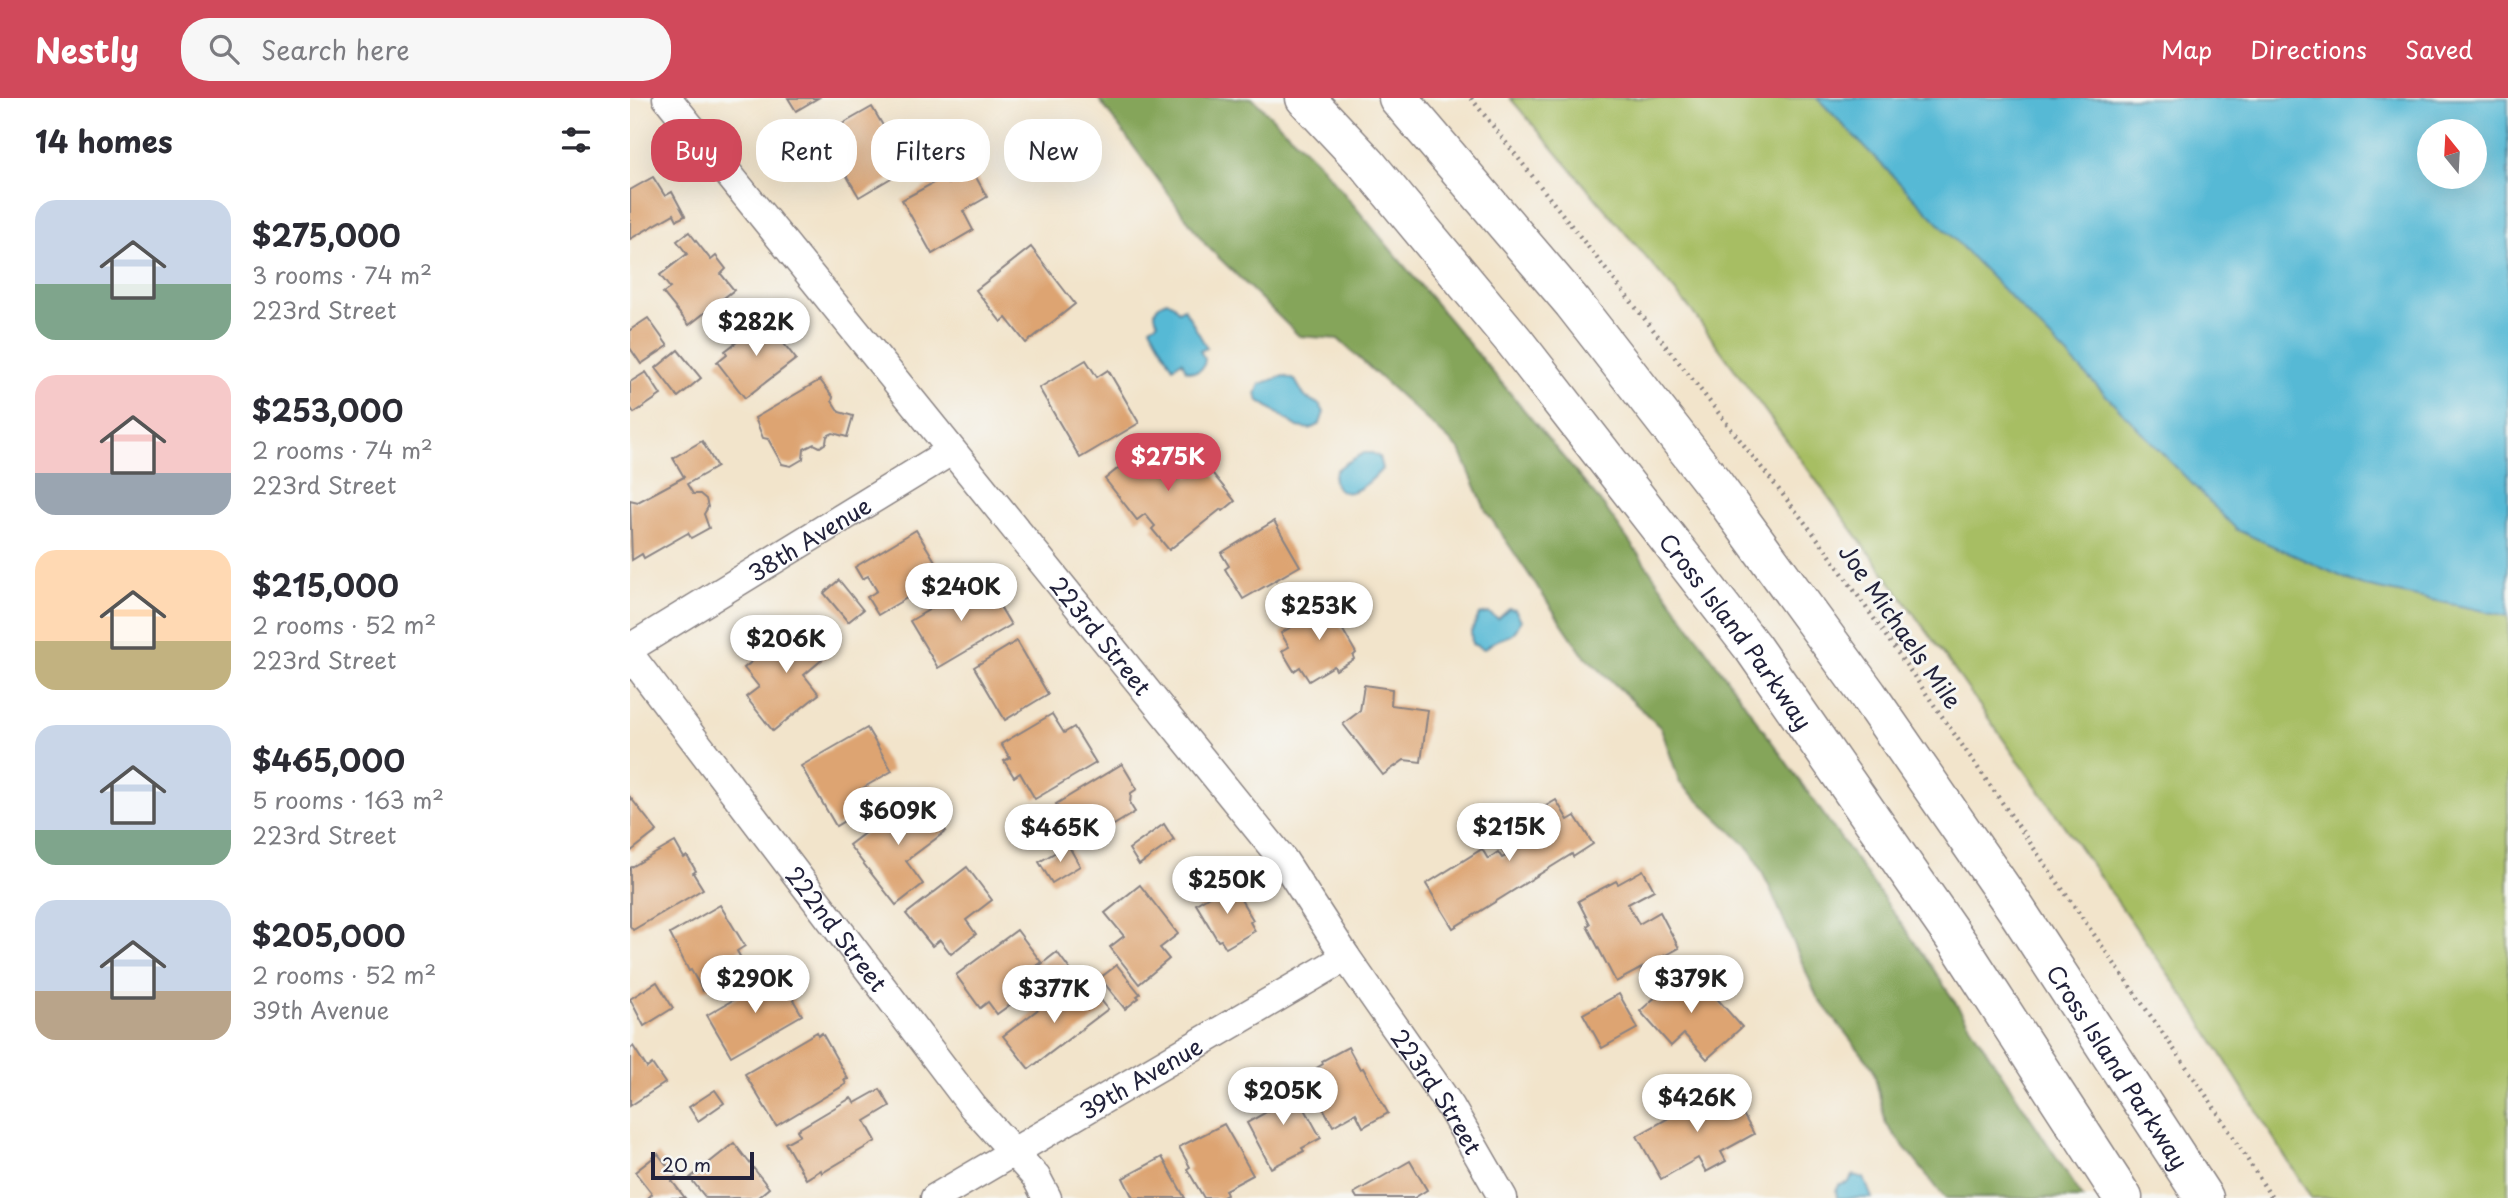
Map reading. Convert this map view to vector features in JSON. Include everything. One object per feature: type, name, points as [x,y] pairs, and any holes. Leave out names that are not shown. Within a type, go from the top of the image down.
[{"type":"highway","name":"Cross Island Parkway","points":[[1305,98],[1367,164],[1515,342],[1753,648],[1962,949],[2123,1198]]},
{"type":"highway","name":"Cross Island Parkway","points":[[1398,98],[1573,303],[1714,484],[1868,695],[2016,909],[2204,1198]]},
{"type":"street","name":"223rd Street","points":[[667,98],[1284,861],[1346,957],[1450,1106],[1503,1198]]},
{"type":"street","name":"38th Avenue","points":[[630,648],[951,451]]},
{"type":"street","name":"222nd Street","points":[[630,655],[973,1107],[1035,1177],[1047,1198]]},
{"type":"street","name":"39th Avenue","points":[[935,1198],[1346,957]]},
{"type":"path","name":"Joe Michaels Mile","points":[[1471,98],[1824,547],[2210,1101],[2272,1198]]},
{"type":"green space","points":[[1098,98],[1252,98],[1317,161],[1604,506],[1930,964],[2083,1198],[1945,1198],[1886,1124],[1873,1068],[1817,997],[1770,888],[1750,849],[1680,783],[1661,728],[1582,653],[1486,511],[1460,450],[1338,339],[1299,336],[1206,245]]},
{"type":"green space","points":[[1510,98],[2508,98],[2508,1198],[2311,1198],[2195,1012],[1939,648],[1691,310]]},
{"type":"water","points":[[1817,98],[2508,98],[2508,616],[2360,585],[2237,530]]},
{"type":"water","points":[[1167,301],[1178,311],[1184,308],[1207,348],[1200,351],[1205,359],[1199,370],[1186,370],[1182,361],[1173,367],[1150,327],[1158,322],[1155,315],[1157,307]]},
{"type":"water","points":[[1283,376],[1295,380],[1305,397],[1320,405],[1324,412],[1320,424],[1310,429],[1298,427],[1258,400],[1256,394],[1260,384]]},
{"type":"water","points":[[1364,453],[1379,457],[1382,469],[1355,491],[1343,492],[1335,483],[1336,471]]},
{"type":"water","points":[[1509,609],[1515,610],[1521,620],[1512,634],[1484,649],[1472,644],[1471,632],[1479,615],[1489,613],[1498,619]]},
{"type":"water","points":[[1854,1175],[1864,1178],[1872,1198],[1837,1198],[1839,1185],[1848,1183]]},
{"type":"building","points":[[788,98],[818,98],[796,111]]},
{"type":"building","points":[[872,107],[879,119],[871,119],[871,182],[884,182],[859,197],[850,182],[857,182],[857,119],[851,119]]},
{"type":"building","points":[[651,178],[651,182],[656,182],[665,196],[672,192],[685,216],[677,220],[674,214],[630,239],[630,190]]},
{"type":"building","points":[[935,182],[979,182],[987,197],[963,211],[973,230],[932,254],[902,200]]},
{"type":"building","points":[[689,232],[711,260],[716,256],[726,269],[721,274],[734,290],[689,325],[663,293],[670,288],[660,275],[687,254],[677,241]]},
{"type":"building","points":[[1031,247],[1075,304],[1026,343],[1006,318],[1001,322],[976,290]]},
{"type":"building","points":[[767,312],[778,326],[773,330],[796,359],[745,398],[717,362],[727,354],[725,351],[762,323],[759,319]]},
{"type":"building","points":[[648,318],[668,346],[641,364],[630,348],[630,330]]},
{"type":"building","points":[[678,350],[701,378],[678,397],[656,368]]},
{"type":"building","points":[[1086,360],[1097,377],[1108,370],[1139,423],[1080,458],[1039,388]]},
{"type":"building","points":[[646,372],[661,395],[634,413],[630,407],[630,382]]},
{"type":"building","points":[[820,380],[833,397],[832,401],[839,412],[853,416],[847,437],[833,433],[827,436],[826,443],[820,447],[814,444],[804,449],[803,459],[791,466],[782,464],[768,439],[763,438],[755,418]]},
{"type":"building","points":[[1157,437],[1189,477],[1205,464],[1235,501],[1169,550],[1152,529],[1155,526],[1145,514],[1137,520],[1105,479]]},
{"type":"building","points":[[702,441],[717,467],[687,484],[693,494],[700,494],[706,499],[708,507],[704,514],[709,528],[691,538],[688,533],[644,558],[642,554],[632,560],[630,500],[638,502],[684,477],[673,458]]},
{"type":"building","points":[[1274,521],[1300,566],[1243,599],[1225,569],[1229,566],[1221,553]]},
{"type":"building","points":[[916,530],[944,576],[878,615],[867,597],[877,591],[868,576],[862,579],[855,567]]},
{"type":"building","points":[[983,578],[1011,625],[938,668],[910,621]]},
{"type":"building","points":[[839,580],[863,610],[848,622],[824,593]]},
{"type":"building","points":[[1331,597],[1346,622],[1340,625],[1356,653],[1354,659],[1336,670],[1334,666],[1309,681],[1300,667],[1294,671],[1282,651],[1289,647],[1281,633],[1317,612],[1314,607]]},
{"type":"building","points":[[804,619],[831,652],[804,675],[819,694],[773,731],[746,697],[759,687],[744,668]]},
{"type":"building","points":[[1017,641],[1048,694],[1005,720],[974,667]]},
{"type":"building","points":[[1364,685],[1392,689],[1391,705],[1428,710],[1421,762],[1404,760],[1383,775],[1343,724],[1360,711]]},
{"type":"building","points":[[1052,714],[1064,733],[1074,727],[1096,763],[1035,799],[1020,773],[1014,777],[1004,761],[1010,758],[1001,744]]},
{"type":"building","points":[[867,728],[892,771],[861,789],[870,805],[836,826],[801,766]]},
{"type":"building","points":[[1122,764],[1137,789],[1131,793],[1130,804],[1135,812],[1081,845],[1056,804]]},
{"type":"building","points":[[917,793],[946,831],[906,861],[923,884],[896,905],[849,845]]},
{"type":"building","points":[[630,797],[657,831],[630,852]]},
{"type":"building","points":[[1556,800],[1568,820],[1575,816],[1593,844],[1573,857],[1572,854],[1453,928],[1426,884],[1482,849],[1488,859],[1498,852],[1502,858],[1506,856],[1494,837]]},
{"type":"building","points":[[1164,824],[1174,840],[1139,865],[1129,849]]},
{"type":"building","points":[[675,842],[696,871],[693,873],[703,889],[633,930],[630,926],[630,868]]},
{"type":"building","points":[[1068,845],[1080,866],[1052,883],[1039,862]]},
{"type":"building","points":[[967,867],[992,900],[966,920],[976,934],[951,954],[940,940],[932,946],[906,914]]},
{"type":"building","points":[[1643,870],[1654,890],[1628,904],[1639,924],[1660,912],[1679,948],[1616,982],[1587,926],[1590,924],[1578,901]]},
{"type":"building","points":[[1231,883],[1253,920],[1250,922],[1255,931],[1226,948],[1221,940],[1218,941],[1196,904]]},
{"type":"building","points":[[1140,885],[1178,934],[1160,948],[1169,959],[1139,984],[1110,947],[1124,936],[1105,913]]},
{"type":"building","points":[[720,905],[745,946],[737,951],[746,967],[703,991],[670,934]]},
{"type":"building","points":[[1017,930],[1041,962],[1016,981],[1025,994],[997,1014],[988,1002],[980,1008],[956,975]]},
{"type":"building","points":[[1057,952],[1071,971],[1053,985],[1039,966]]},
{"type":"building","points":[[1117,965],[1140,994],[1137,996],[1139,998],[1125,1009],[1100,978]]},
{"type":"building","points":[[1689,967],[1742,1027],[1707,1059],[1684,1034],[1671,1046],[1640,1011]]},
{"type":"building","points":[[778,974],[802,1015],[731,1056],[707,1015]]},
{"type":"building","points":[[657,982],[673,1008],[644,1026],[630,999]]},
{"type":"building","points":[[1090,986],[1108,1009],[1029,1069],[1003,1036],[1065,989],[1073,999]]},
{"type":"building","points":[[1619,994],[1638,1028],[1602,1048],[1583,1014]]},
{"type":"building","points":[[817,1032],[818,1036],[822,1033],[848,1079],[844,1080],[846,1084],[776,1126],[745,1074]]},
{"type":"building","points":[[633,1046],[647,1068],[652,1064],[665,1083],[630,1106],[630,1049]]},
{"type":"building","points":[[1348,1047],[1388,1113],[1363,1127],[1356,1113],[1333,1126],[1305,1075],[1323,1064],[1322,1061]]},
{"type":"building","points":[[1290,1082],[1321,1138],[1302,1148],[1304,1151],[1271,1168],[1247,1123],[1270,1110],[1263,1097]]},
{"type":"building","points":[[1727,1085],[1754,1134],[1721,1152],[1726,1161],[1706,1172],[1698,1158],[1661,1179],[1637,1136]]},
{"type":"building","points":[[880,1089],[890,1106],[865,1121],[876,1141],[822,1173],[821,1170],[806,1179],[785,1143],[800,1135],[797,1130],[851,1098],[855,1103]]},
{"type":"building","points":[[715,1090],[724,1103],[698,1121],[689,1107]]},
{"type":"building","points":[[1224,1124],[1253,1175],[1225,1190],[1227,1195],[1221,1198],[1204,1198],[1187,1169],[1190,1167],[1179,1147]]},
{"type":"building","points":[[734,1143],[769,1188],[757,1198],[706,1198],[690,1178]]},
{"type":"building","points":[[658,1154],[676,1177],[672,1181],[685,1198],[648,1198],[652,1194],[635,1172]]},
{"type":"building","points":[[1162,1157],[1185,1198],[1133,1198],[1123,1178]]},
{"type":"building","points":[[1410,1161],[1427,1190],[1414,1198],[1357,1198],[1354,1193]]}]
